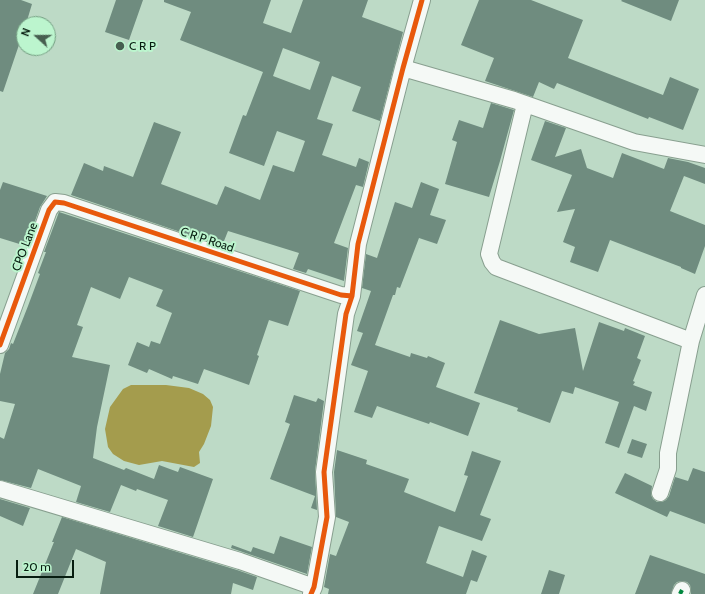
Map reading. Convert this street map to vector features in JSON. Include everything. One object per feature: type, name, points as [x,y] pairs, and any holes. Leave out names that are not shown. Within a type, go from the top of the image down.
[{"type":"street","points":[[0,489],[240,561],[313,590],[327,517],[324,472],[346,314],[352,296],[358,244],[422,0]]},
{"type":"street","points":[[403,68],[525,104],[634,142],[705,155]]},
{"type":"street","points":[[525,104],[489,254],[496,268],[692,341]]},
{"type":"street","name":"C R P Road","points":[[55,202],[64,203],[341,295],[352,296]]},
{"type":"street","name":"CPO Lane","points":[[0,345],[46,217],[55,202]]},
{"type":"street","points":[[660,493],[668,469],[668,453],[692,341],[705,296]]},
{"type":"shaded area","points":[[131,385],[166,385],[189,388],[203,394],[210,400],[213,407],[211,426],[199,452],[200,463],[194,467],[162,461],[139,465],[124,461],[113,454],[108,447],[105,429],[110,407],[123,389]]},
{"type":"building","points":[[0,0],[21,0],[32,4],[28,16],[16,16],[16,54],[3,92],[0,91]]},
{"type":"building","points":[[116,0],[143,0],[129,40],[105,32]]},
{"type":"building","points":[[164,0],[271,0],[263,23],[291,33],[303,0],[368,0],[362,17],[403,32],[380,121],[352,111],[361,87],[332,76],[317,119],[333,124],[322,155],[356,167],[359,158],[369,162],[363,187],[356,185],[334,243],[348,248],[344,281],[308,269],[306,273],[293,269],[299,253],[228,231],[222,246],[71,195],[84,163],[103,171],[104,166],[133,177],[154,122],[181,132],[161,184],[217,205],[225,186],[260,200],[273,165],[294,172],[305,141],[277,131],[264,166],[229,153],[243,115],[246,116],[263,72],[180,40],[191,12],[164,2]],"holes":[[[283,48],[320,62],[310,90],[273,76]]]},
{"type":"building","points":[[479,0],[531,0],[583,20],[568,58],[663,95],[670,77],[699,89],[683,130],[649,117],[648,119],[557,83],[554,89],[539,82],[533,97],[485,81],[494,58],[461,45]]},
{"type":"building","points":[[679,0],[671,21],[621,1]]},
{"type":"building","points":[[491,103],[514,110],[489,197],[445,184],[457,142],[452,140],[459,120],[483,128]]},
{"type":"building","points":[[545,121],[566,128],[555,157],[581,149],[587,168],[613,178],[622,153],[664,169],[668,158],[688,162],[705,168],[705,184],[684,176],[670,211],[705,225],[705,246],[695,274],[681,267],[610,240],[598,272],[570,262],[575,247],[563,242],[575,209],[557,212],[572,175],[531,160]]},
{"type":"building","points":[[3,182],[47,196],[40,207],[26,246],[0,238],[0,190]]},
{"type":"building","points":[[421,182],[439,189],[430,215],[446,220],[437,244],[419,238],[400,288],[397,287],[395,295],[393,295],[375,345],[410,357],[411,353],[427,358],[428,356],[445,363],[436,387],[480,403],[468,436],[430,422],[429,424],[377,406],[372,418],[354,412],[368,371],[351,365],[363,333],[357,331],[371,291],[362,288],[366,254],[377,258],[395,202],[412,208]]},
{"type":"building","points":[[59,212],[300,291],[288,326],[269,320],[249,385],[204,369],[198,384],[173,376],[172,379],[149,369],[147,373],[128,365],[137,342],[149,347],[151,341],[160,344],[172,313],[156,306],[163,290],[129,277],[120,299],[91,287],[77,325],[83,327],[72,357],[110,365],[97,427],[93,458],[124,470],[126,468],[154,479],[159,465],[178,472],[180,467],[213,479],[193,537],[158,526],[168,500],[137,489],[136,491],[121,485],[110,512],[76,502],[81,486],[38,469],[31,488],[0,480],[0,437],[4,439],[15,404],[0,401],[0,374],[5,353],[9,349],[11,343],[13,344],[40,274],[38,273],[46,252],[44,252]]},
{"type":"building","points":[[500,320],[539,334],[575,328],[583,371],[599,322],[624,331],[625,328],[645,336],[637,358],[641,360],[633,381],[635,382],[633,385],[652,392],[646,411],[634,406],[619,448],[605,443],[619,402],[575,387],[573,394],[562,391],[550,423],[517,411],[518,408],[474,393]]},
{"type":"building","points":[[294,395],[316,402],[318,398],[324,401],[315,471],[317,510],[311,508],[315,496],[270,479],[290,424],[285,422]]},
{"type":"building","points":[[632,439],[647,444],[642,458],[627,453]]},
{"type":"building","points":[[337,450],[367,460],[366,464],[409,479],[404,492],[455,512],[468,476],[464,475],[472,451],[501,461],[480,515],[491,519],[482,541],[439,526],[426,563],[463,577],[472,550],[487,556],[477,582],[471,580],[466,594],[328,594],[329,589],[324,587],[330,554],[336,556],[349,522],[336,517],[334,472]]},
{"type":"building","points":[[693,468],[705,472],[705,524],[670,511],[667,517],[615,493],[625,473],[652,486],[651,495],[653,499],[657,502],[662,502],[669,496],[675,477],[688,481]]},
{"type":"building","points":[[0,499],[30,508],[23,526],[0,516]]},
{"type":"building","points":[[62,517],[257,577],[253,590],[233,583],[231,594],[100,594],[106,562],[76,549],[58,594],[33,594],[54,542],[52,542]]},
{"type":"building","points":[[280,536],[312,547],[307,574],[231,548],[232,545],[251,552],[253,547],[274,554]]},
{"type":"building","points":[[650,555],[705,574],[705,594],[691,594],[690,585],[687,582],[682,581],[677,582],[674,585],[671,594],[635,594]]},
{"type":"building","points":[[549,570],[565,575],[559,594],[541,594]]},
{"type":"marked path","points":[[680,594],[682,590]]},
{"type":"cycle path","points":[[311,594],[314,587],[327,517],[324,472],[346,314],[352,296],[358,244],[422,0]]},
{"type":"cycle path","points":[[0,345],[49,210],[55,202],[64,203],[341,295],[352,296]]},
{"type":"place","name":"C R P","points":[[120,46]]}]
